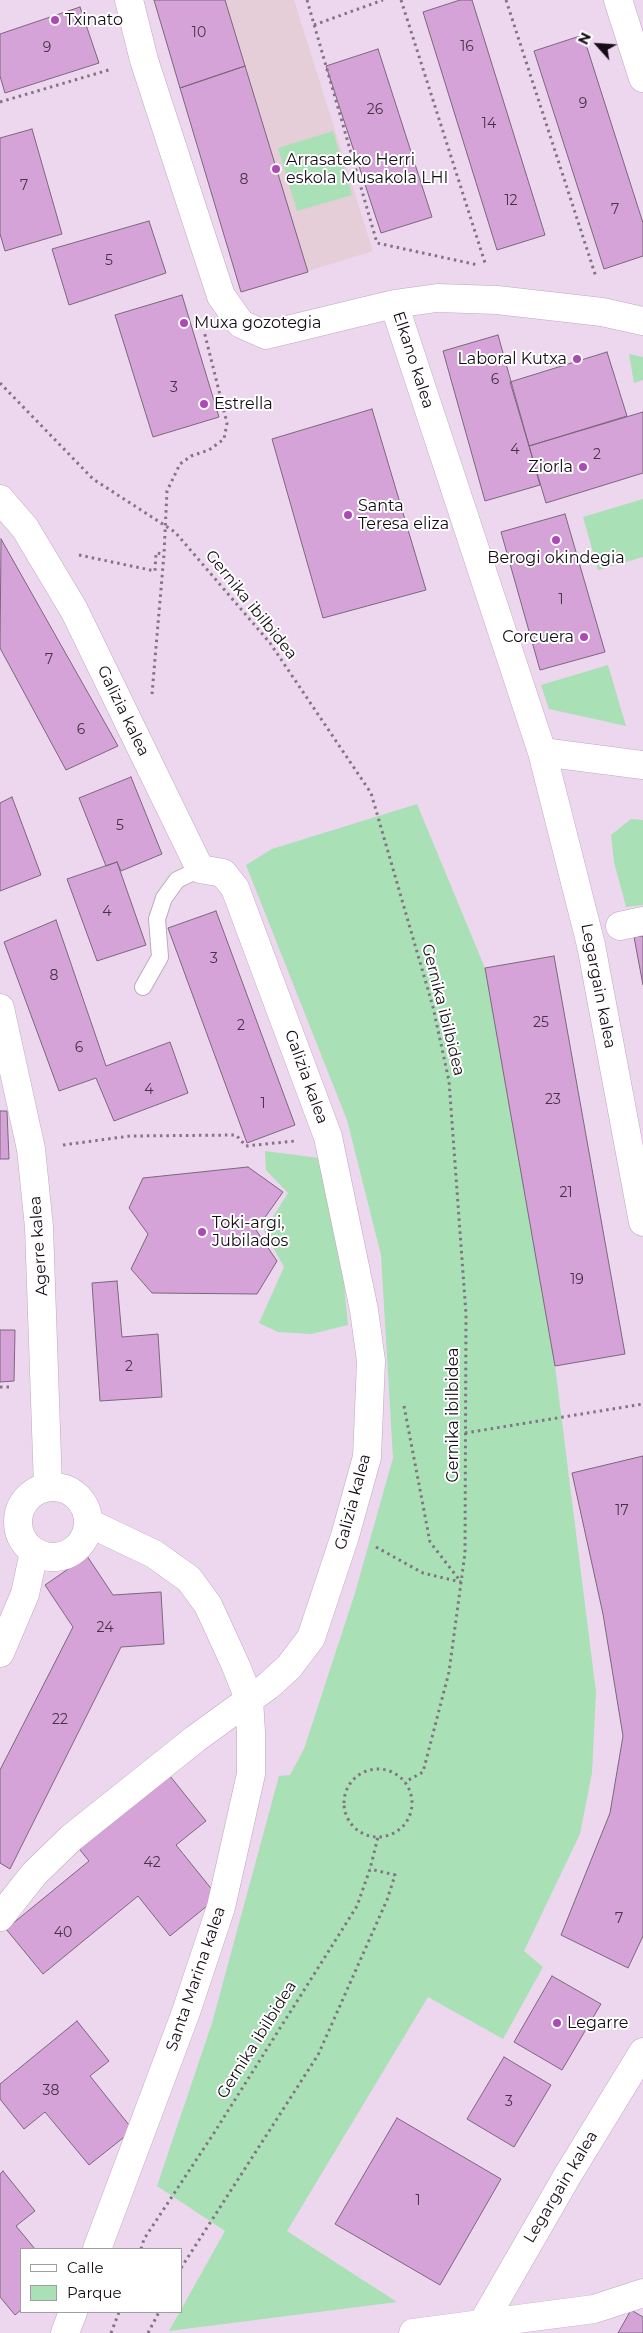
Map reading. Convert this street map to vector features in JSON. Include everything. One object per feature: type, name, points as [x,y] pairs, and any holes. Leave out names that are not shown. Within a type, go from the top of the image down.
[{"type":"street","name":"Elkano kalea","points":[[129,0],[144,60],[221,296],[241,324],[266,335],[394,304],[542,752]]},
{"type":"street","points":[[618,0],[643,78]]},
{"type":"street","points":[[394,304],[437,298],[497,300],[602,312],[643,321]]},
{"type":"street","name":"Galizia kalea","points":[[0,499],[26,528],[74,610],[200,870],[223,873],[235,888],[328,1136],[364,1310],[371,1361],[367,1457],[345,1536],[311,1638],[290,1667],[268,1686],[248,1699]]},
{"type":"street","points":[[542,752],[643,765]]},
{"type":"street","name":"Legargain kalea","points":[[542,752],[592,946],[643,1222]]},
{"type":"street","name":"Agerre kalea","points":[[0,1008],[31,1149],[39,1237],[48,1487]]},
{"type":"street","points":[[48,1487],[61,1487],[72,1492],[81,1500],[87,1511],[89,1523],[82,1543],[75,1551],[55,1558],[34,1552],[25,1544],[19,1533],[18,1521],[20,1509],[27,1498],[37,1491],[48,1487]]},
{"type":"street","name":"Santa Marina kalea","points":[[89,1523],[154,1554],[189,1579],[208,1605],[236,1666],[248,1699],[251,1732],[251,1774],[221,1907],[186,2012],[97,2248]]},
{"type":"street","points":[[0,1653],[25,1594],[34,1552]]},
{"type":"street","points":[[0,1917],[34,1874],[71,1838],[248,1699]]},
{"type":"street","name":"Legargain kalea","points":[[482,2324],[566,2178],[643,2052]]},
{"type":"street","points":[[413,2333],[594,2309],[643,2293]]},
{"type":"street","points":[[66,2333],[73,2313]]},
{"type":"lane","points":[[143,987],[160,957],[157,919],[164,898],[177,880],[200,870]]},
{"type":"path","points":[[307,0],[377,243],[496,268]]},
{"type":"path","points":[[314,25],[383,0]]},
{"type":"path","points":[[401,0],[486,266]]},
{"type":"path","points":[[506,0],[598,285]]},
{"type":"path","points":[[0,102],[144,60]]},
{"type":"path","points":[[152,700],[164,554],[166,490],[180,464],[191,456],[210,450],[224,439],[226,420],[204,330]]},
{"type":"path","name":"Gernika ibilbidea","points":[[0,383],[93,479],[174,532],[270,643],[371,793],[433,1007],[449,1081],[466,1314],[465,1553],[449,1672],[423,1772],[405,1782]]},
{"type":"path","points":[[78,555],[155,570],[156,553],[164,554]]},
{"type":"path","points":[[31,1149],[130,1136],[236,1135],[246,1146],[328,1136]]},
{"type":"path","points":[[403,1401],[430,1542],[461,1582]]},
{"type":"path","points":[[465,1432],[643,1404]]},
{"type":"path","points":[[345,1536],[382,1548],[424,1573],[461,1582]]},
{"type":"path","points":[[376,1768],[387,1769],[405,1782],[412,1801],[409,1817],[399,1830],[389,1835],[378,1836],[367,1835],[357,1829],[349,1820],[344,1798],[348,1786],[355,1777],[365,1771],[376,1768]]},
{"type":"path","name":"Gernika ibilbidea","points":[[141,2248],[144,2239],[214,2133],[356,1906],[370,1869],[378,1836]]},
{"type":"path","points":[[182,2266],[318,2055],[387,1900],[395,1875],[370,1869]]},
{"type":"path","points":[[111,2333],[119,2313]]},
{"type":"path","points":[[148,2333],[158,2313]]},
{"type":"shaded area","name":"Arrasateko Herri eskola Musakola LHI","points":[[154,0],[294,0],[373,251],[241,292]]},
{"type":"green space","points":[[333,131],[352,195],[297,211],[278,148]]},
{"type":"green space","points":[[629,354],[643,357],[643,380],[634,383]]},
{"type":"green space","points":[[643,499],[643,557],[598,570],[583,517]]},
{"type":"green space","points":[[608,665],[626,726],[549,709],[541,685]]},
{"type":"green space","points":[[417,804],[485,968],[555,1366],[596,1692],[592,1773],[580,1834],[524,1951],[543,1967],[503,2039],[428,1997],[287,2231],[397,2302],[169,2331],[179,2313],[182,2313],[182,2308],[225,2231],[157,2186],[212,2023],[279,1776],[290,1775],[304,1749],[355,1593],[393,1458],[381,1255],[347,1120],[246,865],[272,849]]},
{"type":"green space","points":[[631,819],[643,820],[643,905],[626,907],[614,862],[611,835]]},
{"type":"green space","points":[[265,1151],[319,1158],[342,1264],[348,1325],[311,1334],[278,1332],[259,1323],[284,1267],[264,1231],[288,1193],[266,1170]]},
{"type":"building","points":[[154,0],[225,0],[245,66],[180,88]]},
{"type":"building","points":[[460,0],[472,0],[545,235],[497,250],[423,12]]},
{"type":"building","points":[[80,7],[99,63],[5,93],[0,76],[0,34]]},
{"type":"building","points":[[583,35],[643,223],[643,256],[604,269],[534,51]]},
{"type":"building","points":[[378,49],[432,217],[381,233],[326,66]]},
{"type":"building","points":[[245,66],[308,272],[241,292],[180,88]]},
{"type":"building","points":[[32,129],[62,234],[5,251],[0,234],[0,138]]},
{"type":"building","points":[[149,221],[166,273],[69,305],[52,249]]},
{"type":"building","points":[[182,295],[219,417],[153,437],[115,315]]},
{"type":"building","points":[[498,335],[540,485],[485,501],[443,351]]},
{"type":"building","points":[[607,352],[627,416],[529,446],[510,382]]},
{"type":"building","name":"Santa Teresa eliza","points":[[372,409],[426,590],[323,618],[272,439]]},
{"type":"building","points":[[643,412],[643,473],[546,503],[529,446]]},
{"type":"building","points":[[565,514],[605,652],[540,670],[501,532]]},
{"type":"building","points":[[1,539],[118,746],[66,770],[0,648]]},
{"type":"building","points":[[131,777],[162,854],[121,871],[117,862],[106,866],[79,798]]},
{"type":"building","points":[[12,797],[41,875],[0,891],[0,803]]},
{"type":"building","points":[[117,862],[146,945],[97,961],[67,879]]},
{"type":"building","points":[[216,911],[295,1125],[247,1143],[168,928]]},
{"type":"building","points":[[56,920],[106,1066],[170,1042],[188,1093],[114,1121],[96,1078],[59,1091],[4,942]]},
{"type":"building","points":[[643,936],[643,985],[634,937]]},
{"type":"building","points":[[554,956],[625,1354],[555,1366],[485,968]]},
{"type":"building","points":[[0,1111],[7,1111],[9,1159],[0,1159]]},
{"type":"building","name":"Toki-argi, Jubilados","points":[[248,1167],[283,1192],[256,1230],[277,1261],[257,1294],[152,1293],[131,1269],[148,1234],[129,1208],[143,1178]]},
{"type":"building","points":[[117,1281],[122,1337],[158,1334],[162,1397],[100,1401],[92,1283]]},
{"type":"building","points":[[0,1330],[15,1330],[14,1381],[0,1382]]},
{"type":"building","points":[[643,1456],[643,1936],[628,1968],[561,1935],[610,1813],[623,1736],[603,1614],[572,1473]]},
{"type":"building","points":[[87,1556],[113,1595],[161,1592],[164,1644],[121,1647],[10,1869],[0,1863],[0,1770],[73,1627],[45,1585]]},
{"type":"building","points":[[166,1771],[206,1821],[176,1845],[218,1897],[170,1936],[138,1896],[43,1974],[6,1929],[89,1861],[76,1845]]},
{"type":"building","name":"Legarre","points":[[552,1976],[601,2004],[562,2070],[514,2042]]},
{"type":"building","points":[[77,2021],[109,2061],[90,2076],[133,2130],[89,2165],[45,2112],[24,2129],[0,2099],[0,2084]]},
{"type":"building","points":[[504,2057],[551,2085],[514,2147],[467,2119]]},
{"type":"building","points":[[397,2118],[501,2179],[440,2285],[335,2224]]},
{"type":"building","points":[[3,2171],[35,2211],[16,2226],[34,2248],[20,2248],[20,2311],[15,2315],[0,2297],[0,2174]]},
{"type":"building","points":[[631,2310],[643,2317],[643,2333],[618,2333]]},
{"type":"place","name":"Txinato","points":[[55,20]]},
{"type":"place","name":"Arrasateko Herri eskola Musakola LHI","points":[[276,169]]},
{"type":"place","name":"Muxa gozotegia","points":[[184,323]]},
{"type":"place","name":"Laboral Kutxa","points":[[577,359]]},
{"type":"place","name":"Estrella","points":[[204,404]]},
{"type":"place","name":"Ziorla","points":[[583,467]]},
{"type":"place","name":"Santa Teresa eliza","points":[[348,515]]},
{"type":"place","name":"Berogi okindegia","points":[[556,540]]},
{"type":"place","name":"Corcuera","points":[[584,637]]},
{"type":"place","name":"Toki-argi, Jubilados","points":[[202,1232]]},
{"type":"place","name":"Legarre","points":[[557,2023]]}]
